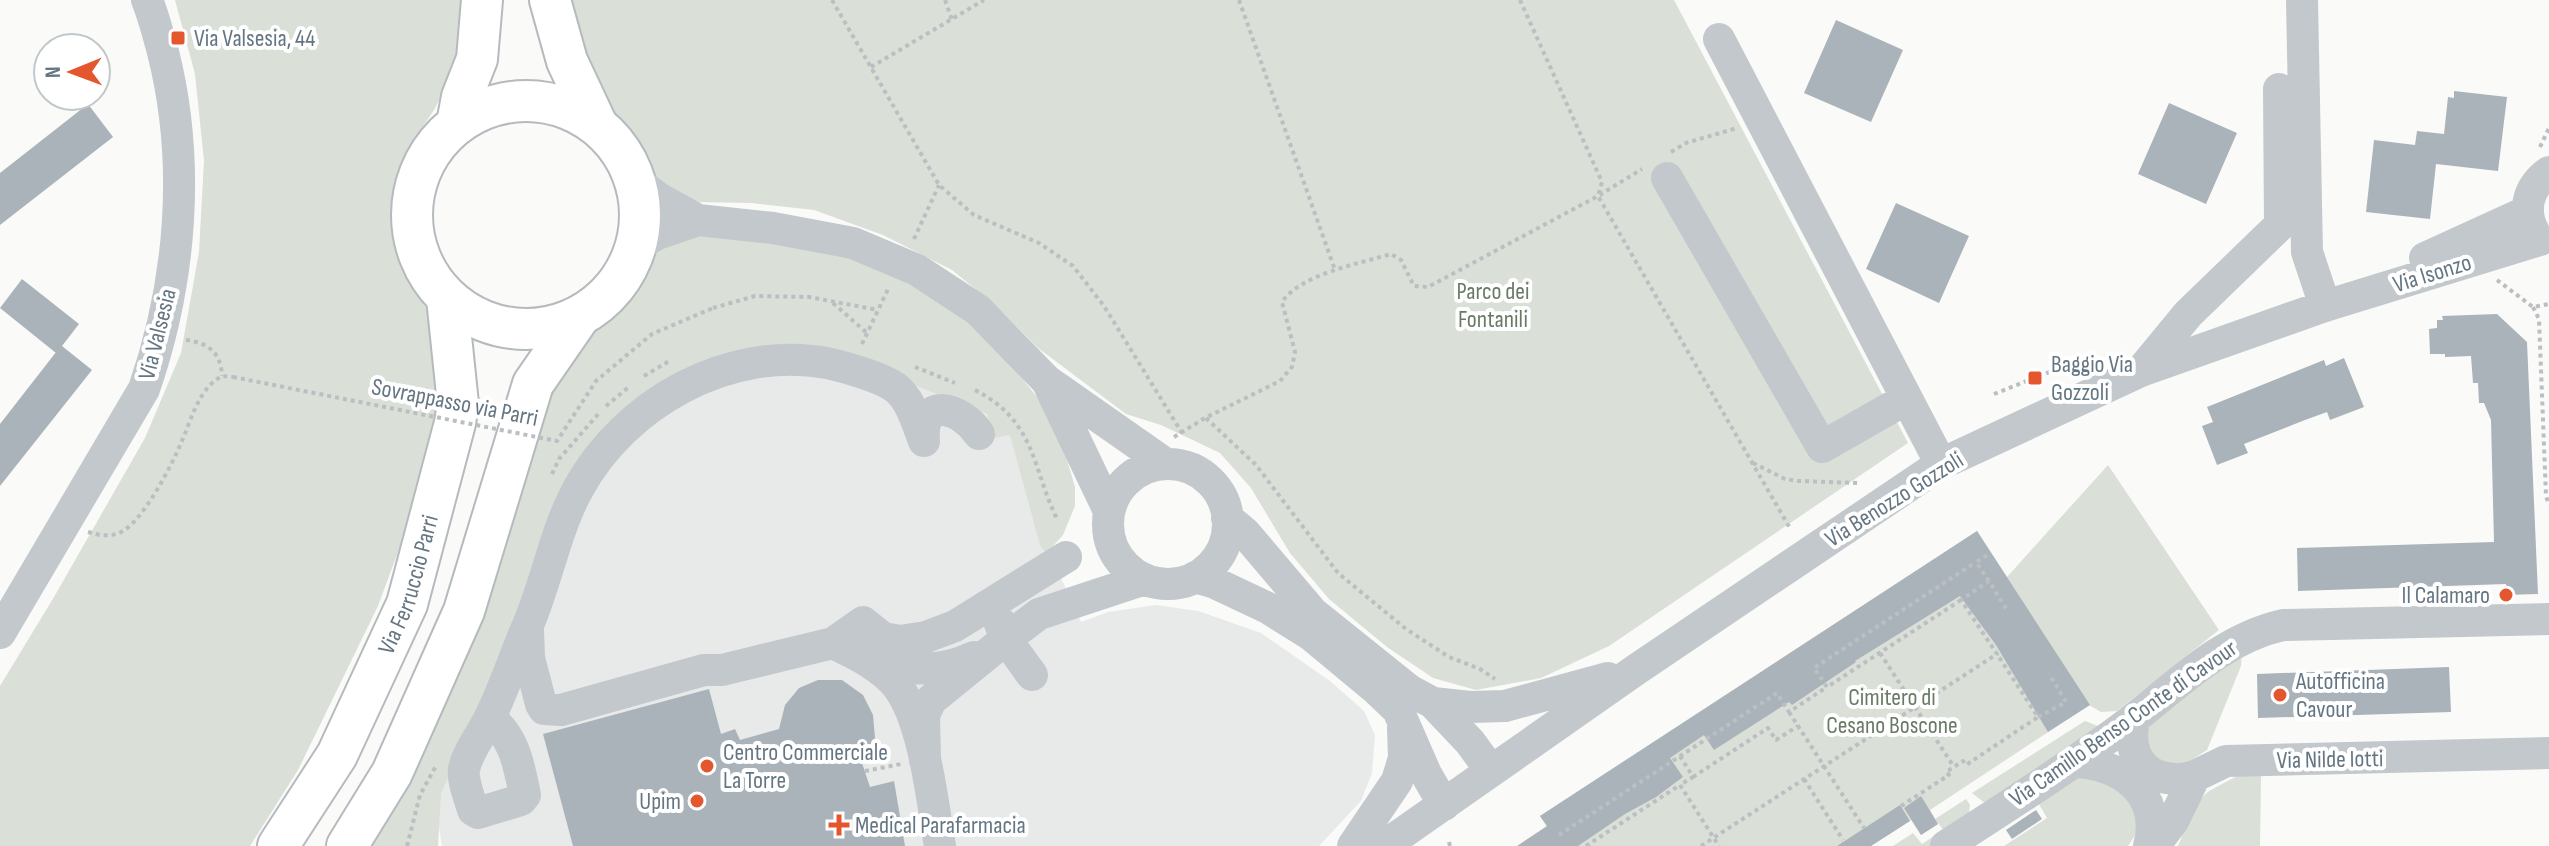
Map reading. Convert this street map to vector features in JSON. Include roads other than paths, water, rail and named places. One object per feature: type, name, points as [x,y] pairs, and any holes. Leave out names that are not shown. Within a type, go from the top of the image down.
[{"type":"main road","name":"Via Ferruccio Parri","points":[[457,124],[462,97],[477,59],[482,0]]},
{"type":"main road","name":"Via Ferruccio Parri","points":[[550,0],[567,61],[597,125]]},
{"type":"main road","name":"Via Ferruccio Parri","points":[[347,846],[392,773],[464,611],[533,384],[580,316],[612,290],[628,267],[636,246],[640,212],[635,181],[617,145],[597,125],[559,106],[528,100],[496,105],[457,124],[437,143],[422,167],[412,208],[417,251],[429,276],[447,298],[483,322],[510,329],[552,327],[580,316]]},
{"type":"main road","name":"Via Ferruccio Parri","points":[[278,846],[337,755],[407,604],[458,404],[447,298]]},
{"type":"street","name":"Via Valsesia","points":[[0,633],[144,389],[155,357],[178,240],[178,135],[172,90],[147,0]]},
{"type":"street","points":[[2302,0],[2307,252],[2325,306]]},
{"type":"street","points":[[1719,39],[1941,464]]},
{"type":"street","name":"Via Benozzo Gozzoli","points":[[1384,846],[1637,669],[1941,464],[2141,371],[2188,314],[2280,225],[2279,89]]},
{"type":"street","points":[[1660,166],[1822,447],[1906,399]]},
{"type":"street","points":[[2543,239],[2534,188],[2549,172]]},
{"type":"street","points":[[635,181],[698,220]]},
{"type":"street","points":[[636,246],[657,234],[698,220],[773,228],[853,243],[917,270],[978,310],[1046,380],[1170,451],[1185,467],[1205,477],[1219,494],[1227,518],[1221,551],[1213,563],[1195,577],[1167,584],[1145,579],[1132,572],[1117,556],[1111,542],[1109,516],[1046,380]]},
{"type":"street","name":"Via Isonzo","points":[[2141,371],[2325,306],[2543,239]]},
{"type":"street","points":[[533,674],[514,678],[495,705],[529,623],[577,490],[613,439],[668,394],[698,380],[758,363],[789,359],[831,364],[895,387],[914,413],[924,441],[923,424],[934,410],[945,410],[964,418],[973,424],[979,434]]},
{"type":"street","points":[[758,363],[785,369],[799,381],[829,373],[855,381],[859,386]]},
{"type":"street","points":[[1032,675],[999,624],[1003,610],[1109,516],[1117,492],[1132,476],[1152,466],[1170,451]]},
{"type":"street","points":[[1227,518],[1245,533],[1313,613],[1409,690],[1433,703],[1470,742],[1491,771]]},
{"type":"street","points":[[529,623],[526,643],[533,674],[541,704],[551,711],[704,670],[722,670],[822,645],[863,622],[883,638],[900,641],[926,637],[955,626],[1066,557]]},
{"type":"street","points":[[1195,577],[1268,608],[1311,635],[1376,689],[1398,710],[1426,774],[1444,805]]},
{"type":"street","points":[[916,761],[924,715],[931,700],[1006,639],[1039,614],[1145,579]]},
{"type":"street","name":"Via Camillo Benso Conte di Cavour","points":[[1946,846],[2074,762],[2134,719],[2212,656],[2260,630],[2283,625],[2549,619]]},
{"type":"street","points":[[822,645],[885,665],[929,670],[965,661],[1006,639]]},
{"type":"street","points":[[868,660],[892,679],[907,701],[916,761],[940,846]]},
{"type":"street","points":[[1433,703],[1470,707],[1505,706],[1637,669]]},
{"type":"street","points":[[2134,719],[2131,736],[2135,754],[2145,769],[2160,778],[2178,781],[2195,776]]},
{"type":"street","points":[[1353,846],[1397,781],[1404,758],[1403,721]]},
{"type":"street","name":"Via Nilde Iotti","points":[[2195,776],[2226,761],[2549,753]]},
{"type":"street","points":[[2074,762],[2095,762],[2115,769],[2132,782],[2145,799],[2151,820],[2152,846]]},
{"type":"street","points":[[2152,846],[2173,821],[2195,776]]},
{"type":"place","name":"Via Valsesia, 44","points":[[178,38]]},
{"type":"place","name":"Baggio Via Gozzoli","points":[[2035,378]]},
{"type":"place","name":"Il Calamaro","points":[[2506,595]]},
{"type":"place","name":"Autofficina Cavour","points":[[2280,695]]},
{"type":"place","name":"Centro Commerciale La Torre","points":[[707,766]]},
{"type":"place","name":"Upim","points":[[697,801]]},
{"type":"place","name":"Medical Parafarmacia","points":[[839,825]]},
{"type":"park label","name":"Parco dei Fontanili","points":[[1493,305]]},
{"type":"park label","name":"Cimitero di Cesano Boscone","points":[[1892,711]]}]
